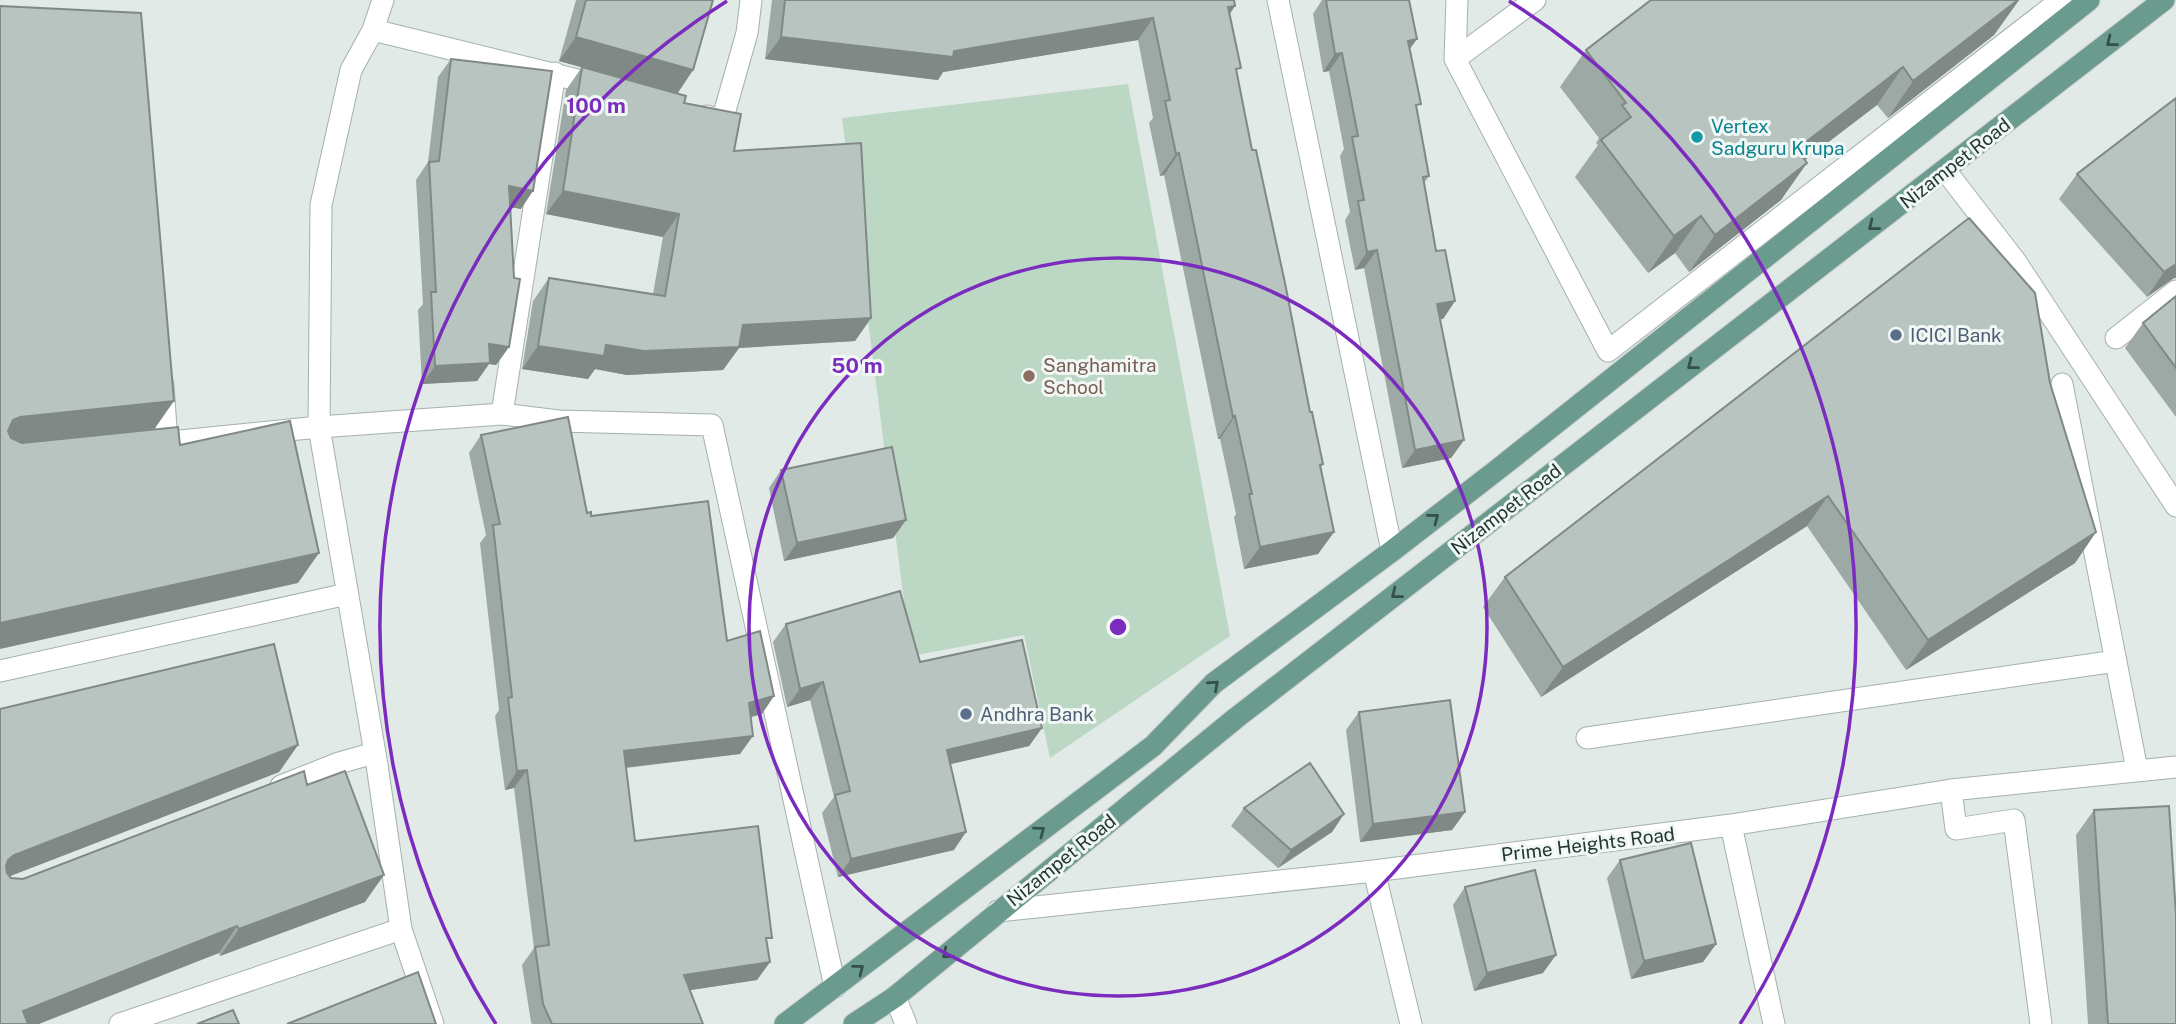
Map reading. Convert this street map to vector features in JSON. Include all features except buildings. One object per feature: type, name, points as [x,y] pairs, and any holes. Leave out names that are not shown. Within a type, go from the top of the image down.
[{"type":"main road","name":"Nizampet Road","points":[[785,1024],[1153,746],[1214,683],[1392,551],[2050,9],[2089,0]]},
{"type":"main road","name":"Nizampet Road","points":[[854,1024],[895,997],[1236,718],[2164,0]]},
{"type":"street","points":[[383,0],[373,30],[351,70],[321,205],[319,427],[401,929],[433,1024]]},
{"type":"street","points":[[684,110],[722,121],[747,33],[751,0]]},
{"type":"street","points":[[1279,0],[1392,551]]},
{"type":"street","points":[[1457,0],[1455,59],[1608,351],[2050,9]]},
{"type":"street","points":[[1455,59],[1535,0]]},
{"type":"street","points":[[373,30],[620,91]]},
{"type":"street","points":[[502,414],[555,73]]},
{"type":"street","points":[[1945,170],[2016,262],[2176,506]]},
{"type":"street","points":[[2116,338],[2176,291]]},
{"type":"street","points":[[161,361],[167,442]]},
{"type":"street","points":[[2062,384],[2137,770]]},
{"type":"street","points":[[125,447],[319,427],[502,414],[559,421],[712,425],[835,987]]},
{"type":"street","points":[[0,671],[346,594]]},
{"type":"street","points":[[1587,738],[2116,661]]},
{"type":"street","points":[[261,793],[339,763],[374,753]]},
{"type":"street","name":"Prime Heights Road","points":[[998,911],[1374,871],[1731,825],[1951,790],[2176,767]]},
{"type":"street","points":[[1951,790],[1956,829],[2014,820],[2040,1024]]},
{"type":"street","points":[[1731,825],[1774,1024]]},
{"type":"street","points":[[1374,871],[1412,1024]]},
{"type":"street","points":[[120,1024],[401,929]]},
{"type":"street","points":[[895,997],[906,1024]]},
{"type":"green space","name":"Sanghamitra School","points":[[1128,84],[1230,636],[1050,758],[1024,635],[911,656],[842,118]]},
{"type":"place","name":"Vertex Sadguru Krupa","points":[[1697,137]]},
{"type":"place","name":"ICICI Bank","points":[[1896,335]]},
{"type":"place","name":"Sanghamitra School","points":[[1029,376]]},
{"type":"place","name":"Andhra Bank","points":[[966,714]]}]
